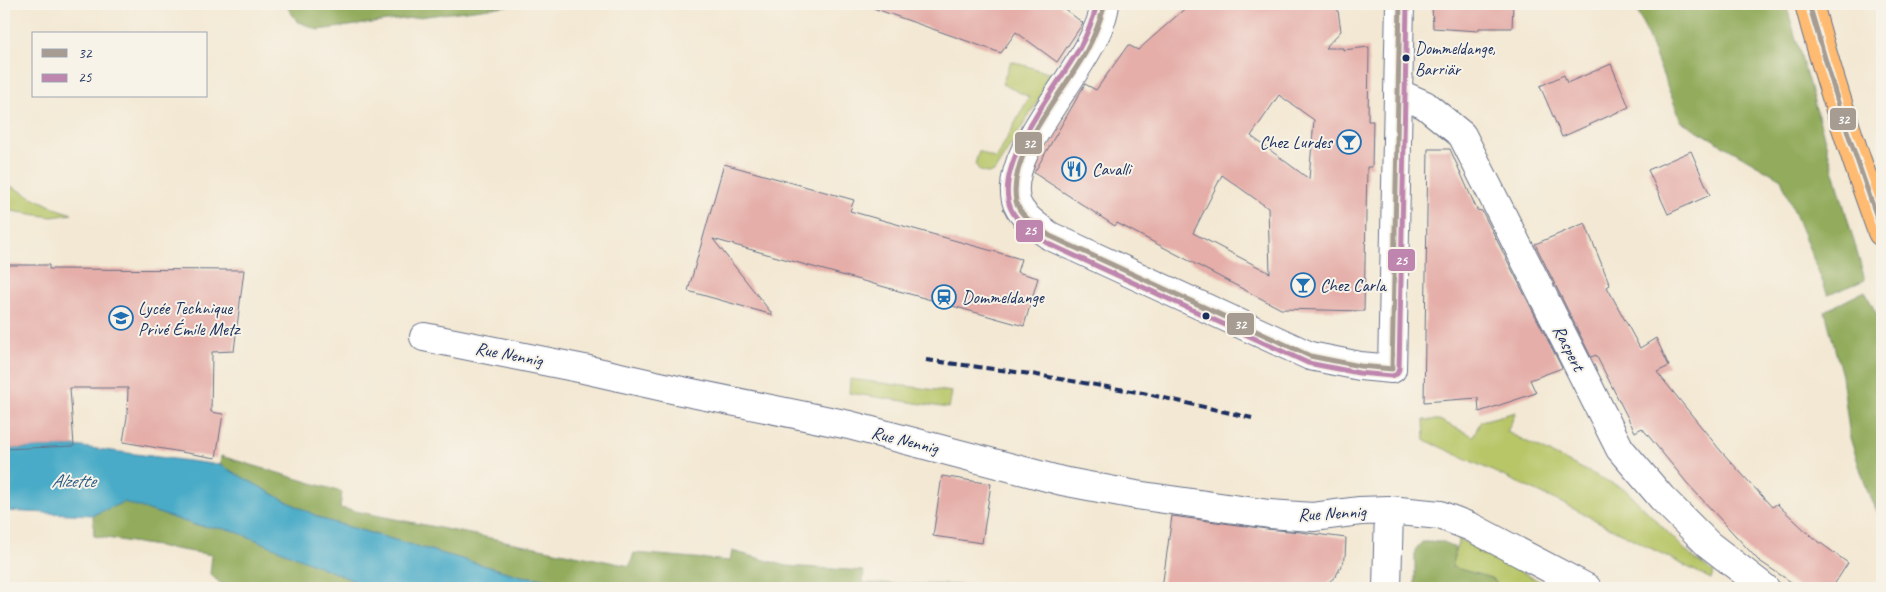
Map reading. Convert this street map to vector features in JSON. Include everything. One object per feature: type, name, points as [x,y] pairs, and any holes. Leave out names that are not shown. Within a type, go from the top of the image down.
[{"type":"main road","points":[[1808,4],[1853,154],[1882,232]]},
{"type":"street","points":[[1105,4],[1097,33],[1024,152],[1016,176],[1016,201],[1031,222],[1050,236],[1310,356],[1360,366],[1392,369],[1400,4]]},
{"type":"street","name":"Raspert","points":[[1398,93],[1424,105],[1462,135],[1620,449],[1662,498],[1708,544],[1765,588]]},
{"type":"street","name":"Rue Nennig","points":[[424,337],[584,368],[677,390],[849,425],[1062,481],[1144,497],[1269,514],[1313,517],[1360,511],[1389,510]]},
{"type":"street","points":[[1387,588],[1389,510],[1440,515],[1471,527],[1587,588]]},
{"type":"green space","points":[[285,4],[305,4],[309,7],[336,4],[520,4],[318,30],[297,21]]},
{"type":"green space","points":[[1635,4],[1786,4],[1865,280],[1828,295],[1781,179],[1681,121]]},
{"type":"green space","points":[[1011,61],[1054,75],[994,172],[987,173],[980,171],[975,164],[979,151],[996,159],[1029,97],[1002,84]]},
{"type":"green space","points":[[4,183],[55,208],[72,214],[52,217],[4,210]]},
{"type":"green space","points":[[1865,291],[1882,325],[1882,521],[1867,490],[1850,438],[1842,376],[1825,311]]},
{"type":"green space","points":[[850,379],[952,392],[949,408],[849,393]]},
{"type":"green space","points":[[1516,412],[1507,432],[1626,490],[1694,559],[1714,572],[1711,579],[1564,504],[1425,440],[1424,420],[1439,420],[1473,436],[1481,421]]},
{"type":"green space","points":[[221,456],[342,492],[340,508],[630,566],[634,553],[730,561],[732,551],[787,566],[864,571],[863,583],[1018,586],[1018,588],[623,588],[521,576],[325,520],[220,465]]},
{"type":"green space","points":[[124,501],[195,525],[232,529],[371,588],[248,588],[221,584],[210,574],[212,555],[94,536],[93,515]]},
{"type":"green space","points":[[1459,539],[1552,588],[1502,588],[1491,578],[1451,567]]},
{"type":"green space","points":[[1422,542],[1444,542],[1455,548],[1452,567],[1491,578],[1502,588],[1415,588],[1415,550]]},
{"type":"water","name":"Alzette","points":[[74,446],[220,465],[325,520],[521,576],[623,588],[371,588],[232,530],[195,525],[124,502],[93,515],[4,511],[4,449]]},
{"type":"building","points":[[874,4],[1058,4],[1083,23],[1057,62],[1016,32],[1001,53],[873,8]]},
{"type":"building","points":[[1190,4],[1337,4],[1341,31],[1325,48],[1343,48],[1343,50],[1369,47],[1368,121],[1373,121],[1372,167],[1367,167],[1364,311],[1281,309],[1117,223],[1115,226],[1034,173],[1085,84],[1096,90],[1128,45],[1138,50]],"holes":[[[1279,95],[1314,120],[1309,179],[1251,136]],[[1222,175],[1268,208],[1270,273],[1193,233]]]},
{"type":"building","points":[[1432,4],[1513,4],[1512,28],[1479,28],[1478,31],[1433,28]]},
{"type":"building","points":[[1611,64],[1629,107],[1562,137],[1540,86],[1564,75],[1567,83]]},
{"type":"building","points":[[1428,149],[1450,149],[1477,210],[1482,211],[1562,368],[1530,380],[1536,393],[1479,412],[1478,398],[1424,402]]},
{"type":"building","points":[[1691,151],[1710,195],[1668,214],[1648,170]]},
{"type":"building","points":[[724,164],[854,200],[850,211],[1021,259],[1017,272],[1038,278],[1024,326],[713,239],[773,315],[688,291]]},
{"type":"building","points":[[1585,223],[1610,285],[1607,287],[1640,348],[1656,338],[1669,366],[1657,372],[1720,450],[1772,507],[1777,504],[1811,536],[1848,563],[1832,588],[1800,588],[1758,560],[1687,483],[1642,428],[1635,432],[1596,355],[1591,357],[1535,244]]},
{"type":"building","name":"Lycée Technique Privé Émile Metz","points":[[4,265],[49,265],[49,269],[244,270],[234,351],[212,352],[211,412],[223,414],[216,458],[123,442],[127,417],[128,388],[70,388],[74,446],[4,449]]},
{"type":"building","points":[[942,476],[991,484],[982,543],[933,536]]},
{"type":"building","points":[[1172,516],[1346,538],[1345,558],[1336,576],[1322,588],[1162,588]]},
{"type":"railway","points":[[926,360],[1031,374],[1143,393],[1252,418]]},
{"type":"transit line","name":"25","points":[[1097,4],[1092,22],[1082,44],[1043,105],[1018,149],[1010,171],[1007,191],[1014,214],[1027,228],[1047,243],[1308,363],[1359,373],[1392,376],[1397,374],[1399,369],[1407,4]]},
{"type":"transit line","name":"32","points":[[1105,4],[1087,50],[1040,123],[1020,163],[1016,182],[1016,201],[1021,212],[1050,236],[1310,356],[1360,366],[1392,369]]},
{"type":"transit line","name":"32","points":[[1392,369],[1400,4]]},
{"type":"transit line","name":"32","points":[[1809,4],[1843,119],[1882,232]]},
{"type":"place","name":"Dommeldange, Barriär","points":[[1406,58]]},
{"type":"place","name":"Chez Lurdes","points":[[1349,142]]},
{"type":"place","name":"Cavalli","points":[[1074,169]]},
{"type":"place","name":"Chez Carla","points":[[1303,285]]},
{"type":"place","name":"Dommeldange","points":[[944,297]]},
{"type":"place","name":"Lycée Technique Privé Émile Metz","points":[[121,318]]}]
